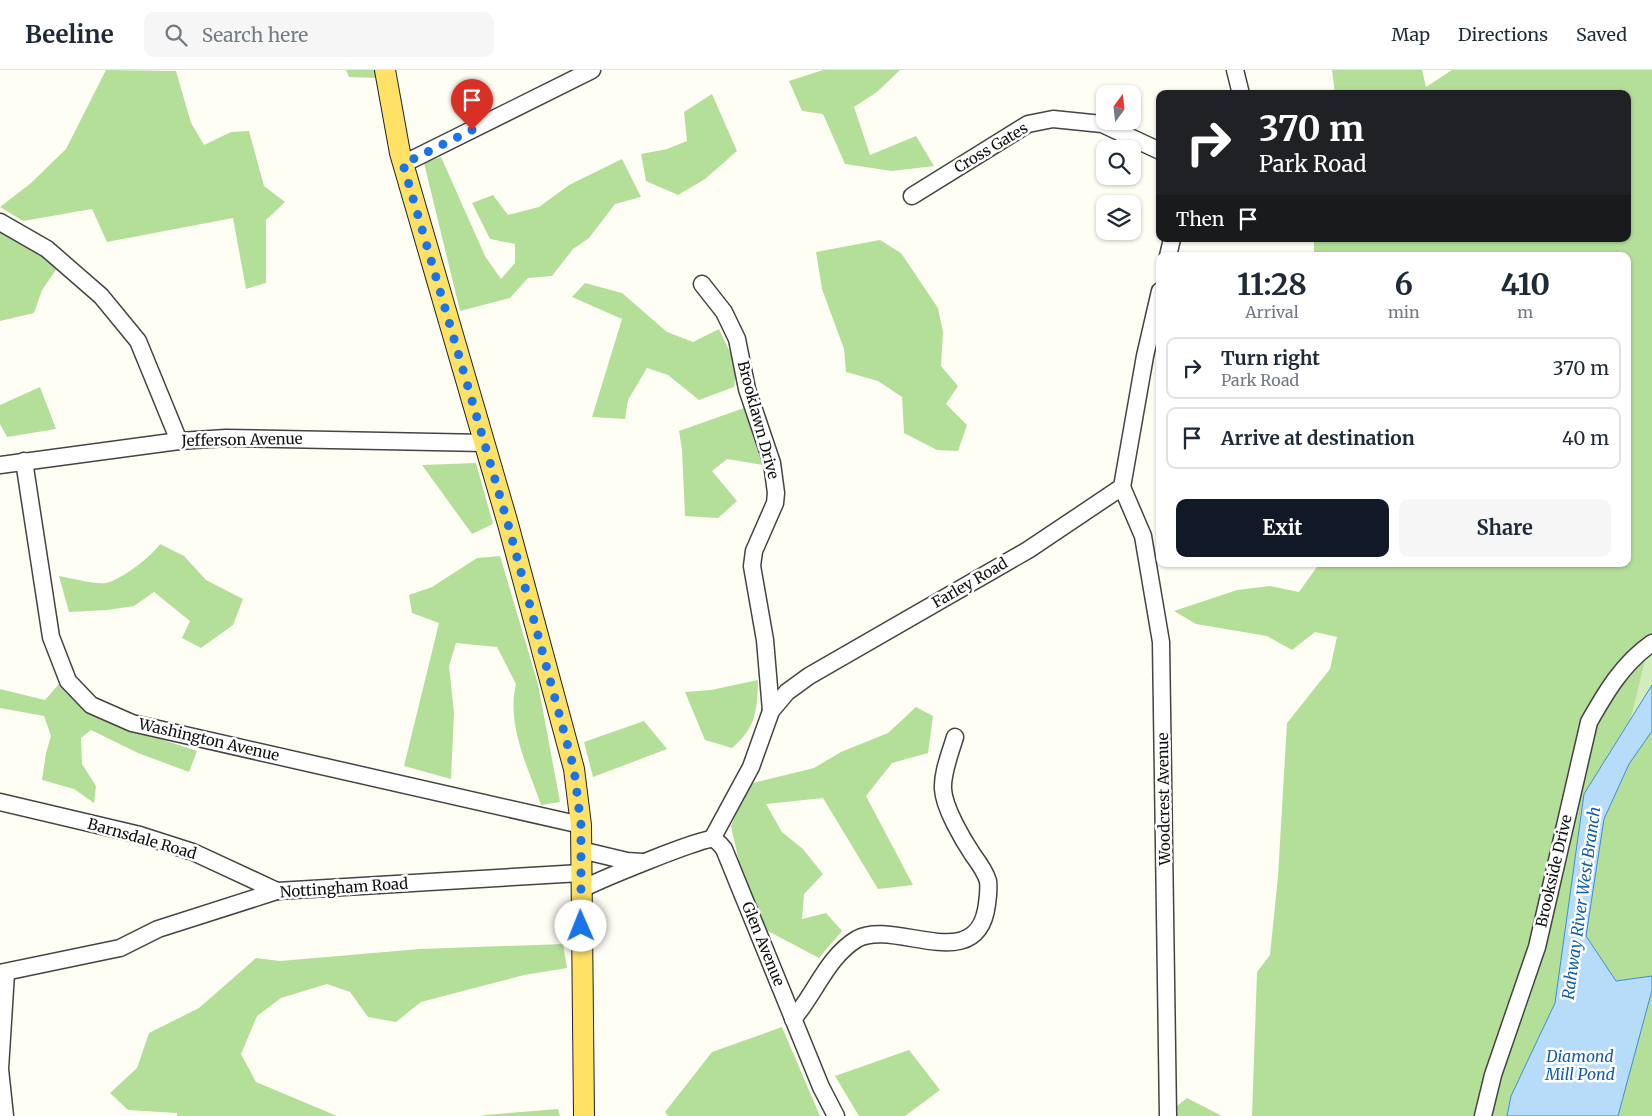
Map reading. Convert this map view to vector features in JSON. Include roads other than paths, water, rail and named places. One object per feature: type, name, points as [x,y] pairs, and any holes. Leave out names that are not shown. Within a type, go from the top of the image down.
[{"type":"main road","points":[[385,70],[403,164],[485,444],[574,769],[581,825],[584,1116]]},
{"type":"street","points":[[403,164],[592,70]]},
{"type":"street","points":[[1235,70],[1240,90]]},
{"type":"street","name":"Cross Gates","points":[[912,196],[1028,124],[1053,119],[1102,124],[1156,149]]},
{"type":"street","points":[[0,222],[47,249],[101,296],[113,310],[138,341],[179,441]]},
{"type":"street","name":"Brooklawn Drive","points":[[702,284],[724,312],[737,339],[749,394],[772,463],[776,492],[775,503],[754,551],[752,566],[765,640],[771,711]]},
{"type":"street","points":[[1122,487],[1145,356],[1156,308]]},
{"type":"street","name":"Jefferson Avenue","points":[[0,465],[179,441],[226,438],[485,444]]},
{"type":"street","name":"Washington Avenue","points":[[24,461],[51,637],[68,680],[91,705],[132,723],[581,825]]},
{"type":"street","name":"Farley Road","points":[[712,839],[752,767],[771,711],[788,692],[809,676],[1028,550],[1122,487]]},
{"type":"street","name":"Woodcrest Avenue","points":[[1122,487],[1143,536],[1161,642],[1168,1116]]},
{"type":"street","name":"Brookside Drive","points":[[1483,1116],[1493,1075],[1537,946],[1589,722],[1606,692],[1620,673],[1639,652],[1652,643]]},
{"type":"street","points":[[794,1019],[804,1008],[832,964],[858,939],[875,935],[956,942],[976,932],[982,923],[988,895],[986,875],[960,832],[949,810],[943,790],[955,738]]},
{"type":"street","name":"Barnsdale Road","points":[[0,802],[140,835],[202,856],[277,892]]},
{"type":"street","points":[[581,882],[647,863],[694,842],[712,839]]},
{"type":"street","name":"Glen Avenue","points":[[712,839],[724,849],[821,1087],[836,1116]]},
{"type":"street","points":[[581,850],[627,861],[647,863]]},
{"type":"street","name":"Nottingham Road","points":[[3,973],[120,948],[158,929],[277,892],[581,882]]},
{"type":"street","points":[[3,973],[0,1069],[1,1094],[5,1116]]},
{"type":"water","name":"Diamond Mill Pond","points":[[1652,685],[1652,731],[1629,764],[1604,819],[1586,936],[1616,981],[1652,976],[1652,990],[1618,1116],[1507,1116],[1511,1096],[1555,1003],[1584,794]]},
{"type":"water label","name":"Rahway River West Branch","points":[[1581,903]]}]
